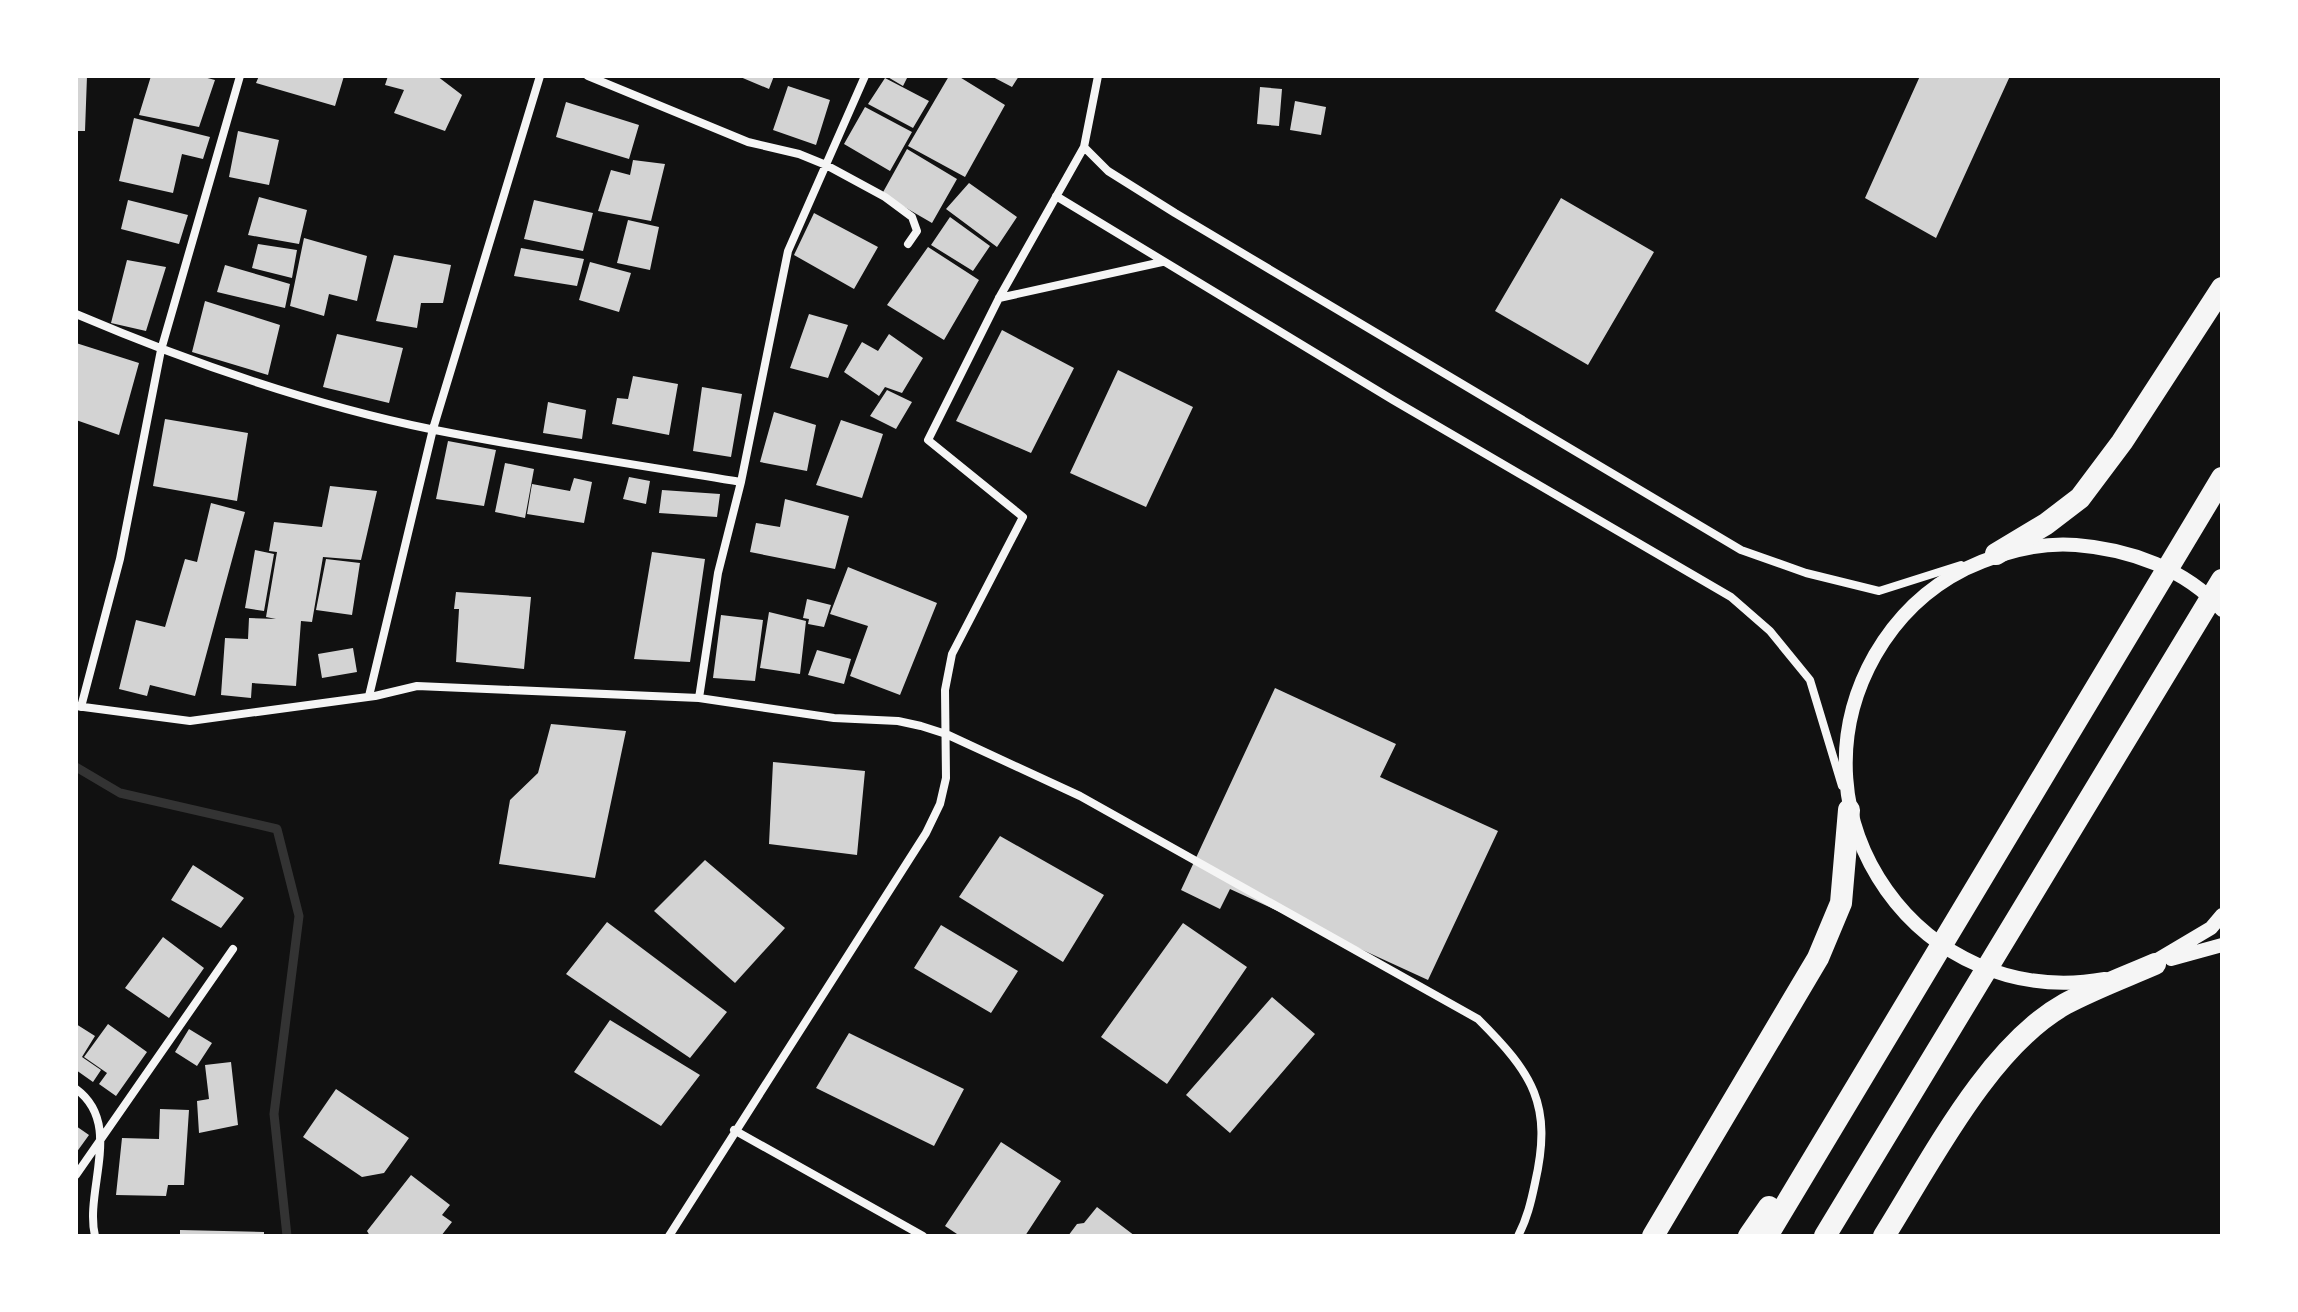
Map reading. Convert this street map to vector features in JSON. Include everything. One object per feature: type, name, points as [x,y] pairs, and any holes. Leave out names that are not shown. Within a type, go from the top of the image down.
[{"type":"highway","points":[[1996,554],[2046,524],[2080,498],[2122,442],[2222,288]]},
{"type":"highway","points":[[1767,1236],[2222,478]]},
{"type":"highway","points":[[1825,1236],[2222,580]]},
{"type":"highway","points":[[1653,1236],[1818,958],[1841,903],[1849,810]]},
{"type":"highway","points":[[1884,1236],[1976,1089],[2019,1039],[2063,1005],[2155,964]]},
{"type":"highway","points":[[1749,1236],[1919,983]]},
{"type":"street","points":[[240,76],[161,350],[120,559],[79,707],[190,721],[369,696],[417,686],[699,698],[834,718],[898,721],[946,734],[1080,796],[1478,1019],[1523,1068],[1537,1096],[1543,1127],[1539,1164],[1526,1221],[1518,1236]]},
{"type":"street","points":[[369,696],[433,429],[540,76]]},
{"type":"street","points":[[588,76],[748,142],[799,154],[826,165],[885,197],[912,217],[917,231],[908,244]]},
{"type":"street","points":[[699,698],[718,573],[741,482],[788,251],[865,76]]},
{"type":"street","points":[[669,1236],[926,833],[940,804],[946,778],[945,690],[952,654],[1023,517],[928,440],[999,298],[1084,147],[1098,76]]},
{"type":"street","points":[[1084,147],[1108,171],[1175,213],[1741,550],[1806,573],[1879,591],[1996,554],[2053,543],[2110,547],[2164,566],[2211,597],[2222,610]]},
{"type":"street","points":[[1056,196],[1162,262],[1731,597],[1770,631],[1810,680],[1868,862],[1899,909],[1941,945],[1991,970],[2045,982],[2101,980],[2222,945]]},
{"type":"street","points":[[999,298],[1162,262]]},
{"type":"street","points":[[76,314],[161,350],[325,403],[433,429],[741,482]]},
{"type":"street","points":[[1849,810],[1847,733],[1859,683],[1891,627],[1938,583],[1996,554]]},
{"type":"street","points":[[2155,964],[2211,928],[2222,915]]},
{"type":"street","points":[[76,1175],[233,949]]},
{"type":"street","points":[[76,1089],[98,1117],[100,1142],[91,1220],[95,1236]]},
{"type":"street","points":[[734,1130],[923,1236]]},
{"type":"building","points":[[76,76],[87,76],[85,131],[76,131]]},
{"type":"building","points":[[151,76],[200,76],[215,80],[199,127],[139,115]]},
{"type":"building","points":[[259,76],[344,76],[335,106],[256,83]]},
{"type":"building","points":[[388,76],[437,76],[462,95],[445,131],[394,113],[404,90],[385,85]]},
{"type":"building","points":[[738,76],[774,76],[769,89]]},
{"type":"building","points":[[886,76],[908,76],[903,86]]},
{"type":"building","points":[[949,76],[958,76],[1005,105],[965,177],[908,146]]},
{"type":"building","points":[[991,76],[1019,76],[1012,87]]},
{"type":"building","points":[[1920,76],[2010,76],[1936,238],[1865,198]]},
{"type":"building","points":[[885,78],[929,101],[913,128],[868,104]]},
{"type":"building","points":[[788,86],[830,100],[816,145],[773,130]]},
{"type":"building","points":[[1260,87],[1282,89],[1279,126],[1257,124]]},
{"type":"building","points":[[1295,101],[1326,107],[1321,135],[1290,130]]},
{"type":"building","points":[[566,102],[639,125],[629,159],[556,137]]},
{"type":"building","points":[[865,107],[912,132],[890,171],[844,144]]},
{"type":"building","points":[[134,118],[210,137],[203,159],[182,154],[173,193],[119,181]]},
{"type":"building","points":[[238,131],[279,140],[269,185],[229,177]]},
{"type":"building","points":[[907,149],[957,179],[932,223],[882,194]]},
{"type":"building","points":[[633,160],[665,164],[651,221],[598,211],[611,170],[630,175]]},
{"type":"building","points":[[969,183],[1017,217],[997,247],[946,209]]},
{"type":"building","points":[[259,197],[307,210],[299,244],[248,235]]},
{"type":"building","points":[[1561,198],[1654,252],[1588,365],[1495,311]]},
{"type":"building","points":[[128,200],[188,215],[179,244],[121,229]]},
{"type":"building","points":[[534,200],[593,213],[583,251],[524,239]]},
{"type":"building","points":[[814,213],[878,247],[854,289],[794,255]]},
{"type":"building","points":[[950,217],[990,246],[973,271],[931,245]]},
{"type":"building","points":[[628,220],[659,227],[650,270],[617,263]]},
{"type":"building","points":[[304,238],[367,256],[357,301],[329,294],[324,316],[290,306]]},
{"type":"building","points":[[258,244],[297,250],[292,278],[252,268]]},
{"type":"building","points":[[928,247],[979,280],[944,340],[887,305]]},
{"type":"building","points":[[521,248],[584,259],[577,286],[514,276]]},
{"type":"building","points":[[394,255],[451,265],[443,303],[421,303],[417,328],[376,321]]},
{"type":"building","points":[[127,260],[166,267],[146,331],[111,323]]},
{"type":"building","points":[[590,262],[631,273],[619,312],[579,300]]},
{"type":"building","points":[[225,265],[290,284],[285,308],[217,292]]},
{"type":"building","points":[[205,301],[280,325],[268,375],[192,352]]},
{"type":"building","points":[[809,314],[848,325],[828,378],[790,368]]},
{"type":"building","points":[[1002,330],[1074,368],[1031,453],[956,421]]},
{"type":"building","points":[[337,334],[403,348],[389,403],[323,387]]},
{"type":"building","points":[[889,334],[923,358],[902,393],[885,387],[879,396],[844,372],[862,342],[878,351]]},
{"type":"building","points":[[76,343],[139,363],[119,435],[76,420]]},
{"type":"building","points":[[1118,370],[1193,407],[1146,507],[1070,473]]},
{"type":"building","points":[[633,376],[678,384],[669,435],[612,424],[617,398],[628,399]]},
{"type":"building","points":[[702,387],[742,394],[731,457],[693,451]]},
{"type":"building","points":[[887,390],[912,402],[896,429],[870,416]]},
{"type":"building","points":[[548,402],[586,410],[582,439],[543,433]]},
{"type":"building","points":[[774,412],[816,425],[807,471],[760,462]]},
{"type":"building","points":[[165,419],[248,433],[237,501],[153,486]]},
{"type":"building","points":[[841,420],[883,434],[862,498],[816,485]]},
{"type":"building","points":[[448,441],[496,450],[484,506],[436,499]]},
{"type":"building","points":[[505,463],[534,469],[525,518],[495,512]]},
{"type":"building","points":[[629,477],[650,481],[646,504],[623,499]]},
{"type":"building","points":[[574,478],[592,482],[584,523],[527,514],[532,484],[570,491]]},
{"type":"building","points":[[330,486],[377,491],[361,560],[323,557],[312,622],[301,621],[296,686],[252,683],[251,698],[221,695],[225,638],[248,639],[249,618],[276,619],[266,617],[277,552],[269,551],[274,522],[322,527]]},
{"type":"building","points":[[662,490],[720,494],[717,517],[659,513]]},
{"type":"building","points":[[785,499],[849,516],[835,569],[750,552],[756,523],[780,527]]},
{"type":"building","points":[[211,503],[245,512],[195,696],[150,685],[147,696],[119,689],[136,620],[165,627],[185,559],[197,562]]},
{"type":"building","points":[[255,550],[274,554],[264,611],[245,608]]},
{"type":"building","points":[[652,552],[705,559],[690,662],[634,659]]},
{"type":"building","points":[[326,559],[360,563],[352,615],[316,610]]},
{"type":"building","points":[[848,567],[937,603],[900,695],[850,676],[868,626],[830,614]]},
{"type":"building","points":[[456,592],[531,597],[524,669],[456,662],[459,609],[454,609]]},
{"type":"building","points":[[807,599],[831,605],[824,627],[808,624],[809,619],[803,618]]},
{"type":"building","points":[[769,612],[806,621],[800,674],[760,668]]},
{"type":"building","points":[[721,615],[763,620],[755,681],[713,678]]},
{"type":"building","points":[[353,648],[357,672],[322,678],[318,654]]},
{"type":"building","points":[[817,650],[851,659],[844,684],[808,675]]},
{"type":"building","points":[[1275,688],[1396,744],[1380,777],[1498,831],[1428,980],[1230,889],[1220,909],[1181,890]]},
{"type":"building","points":[[551,724],[626,731],[595,878],[499,864],[510,800],[538,773]]},
{"type":"building","points":[[773,762],[865,771],[857,855],[769,844]]},
{"type":"building","points":[[1000,836],[1104,895],[1063,962],[959,897]]},
{"type":"building","points":[[705,860],[785,928],[735,983],[654,911]]},
{"type":"building","points":[[193,865],[244,898],[221,928],[171,900]]},
{"type":"building","points":[[607,922],[727,1012],[690,1058],[566,974]]},
{"type":"building","points":[[1183,923],[1247,967],[1167,1084],[1101,1037]]},
{"type":"building","points":[[941,925],[1018,971],[991,1013],[914,968]]},
{"type":"building","points":[[163,937],[204,968],[169,1018],[125,988]]},
{"type":"building","points":[[1272,997],[1315,1034],[1230,1133],[1186,1095]]},
{"type":"building","points":[[610,1020],[700,1075],[661,1126],[574,1072]]},
{"type":"building","points":[[76,1024],[95,1036],[82,1057],[101,1070],[93,1082],[76,1070]]},
{"type":"building","points":[[108,1024],[147,1052],[116,1096],[99,1084],[107,1073],[84,1057]]},
{"type":"building","points":[[189,1029],[212,1043],[197,1066],[175,1052]]},
{"type":"building","points":[[849,1033],[964,1089],[934,1146],[816,1088]]},
{"type":"building","points":[[231,1062],[238,1125],[199,1133],[197,1101],[209,1099],[205,1065]]},
{"type":"building","points":[[336,1089],[409,1138],[384,1173],[362,1177],[303,1137]]},
{"type":"building","points":[[160,1109],[189,1110],[184,1185],[168,1185],[166,1196],[116,1195],[122,1138],[159,1139]]},
{"type":"building","points":[[76,1126],[89,1135],[76,1153]]},
{"type":"building","points":[[1001,1142],[1061,1181],[1025,1236],[960,1236],[945,1226]]},
{"type":"building","points":[[411,1175],[450,1205],[442,1215],[452,1222],[441,1236],[370,1236],[367,1231]]},
{"type":"building","points":[[1097,1207],[1135,1236],[1068,1236]]},
{"type":"building","points":[[180,1230],[264,1232],[264,1236],[180,1236]]},
{"type":"waterway","points":[[76,767],[120,793],[277,829],[299,916],[274,1114],[287,1236]]}]
